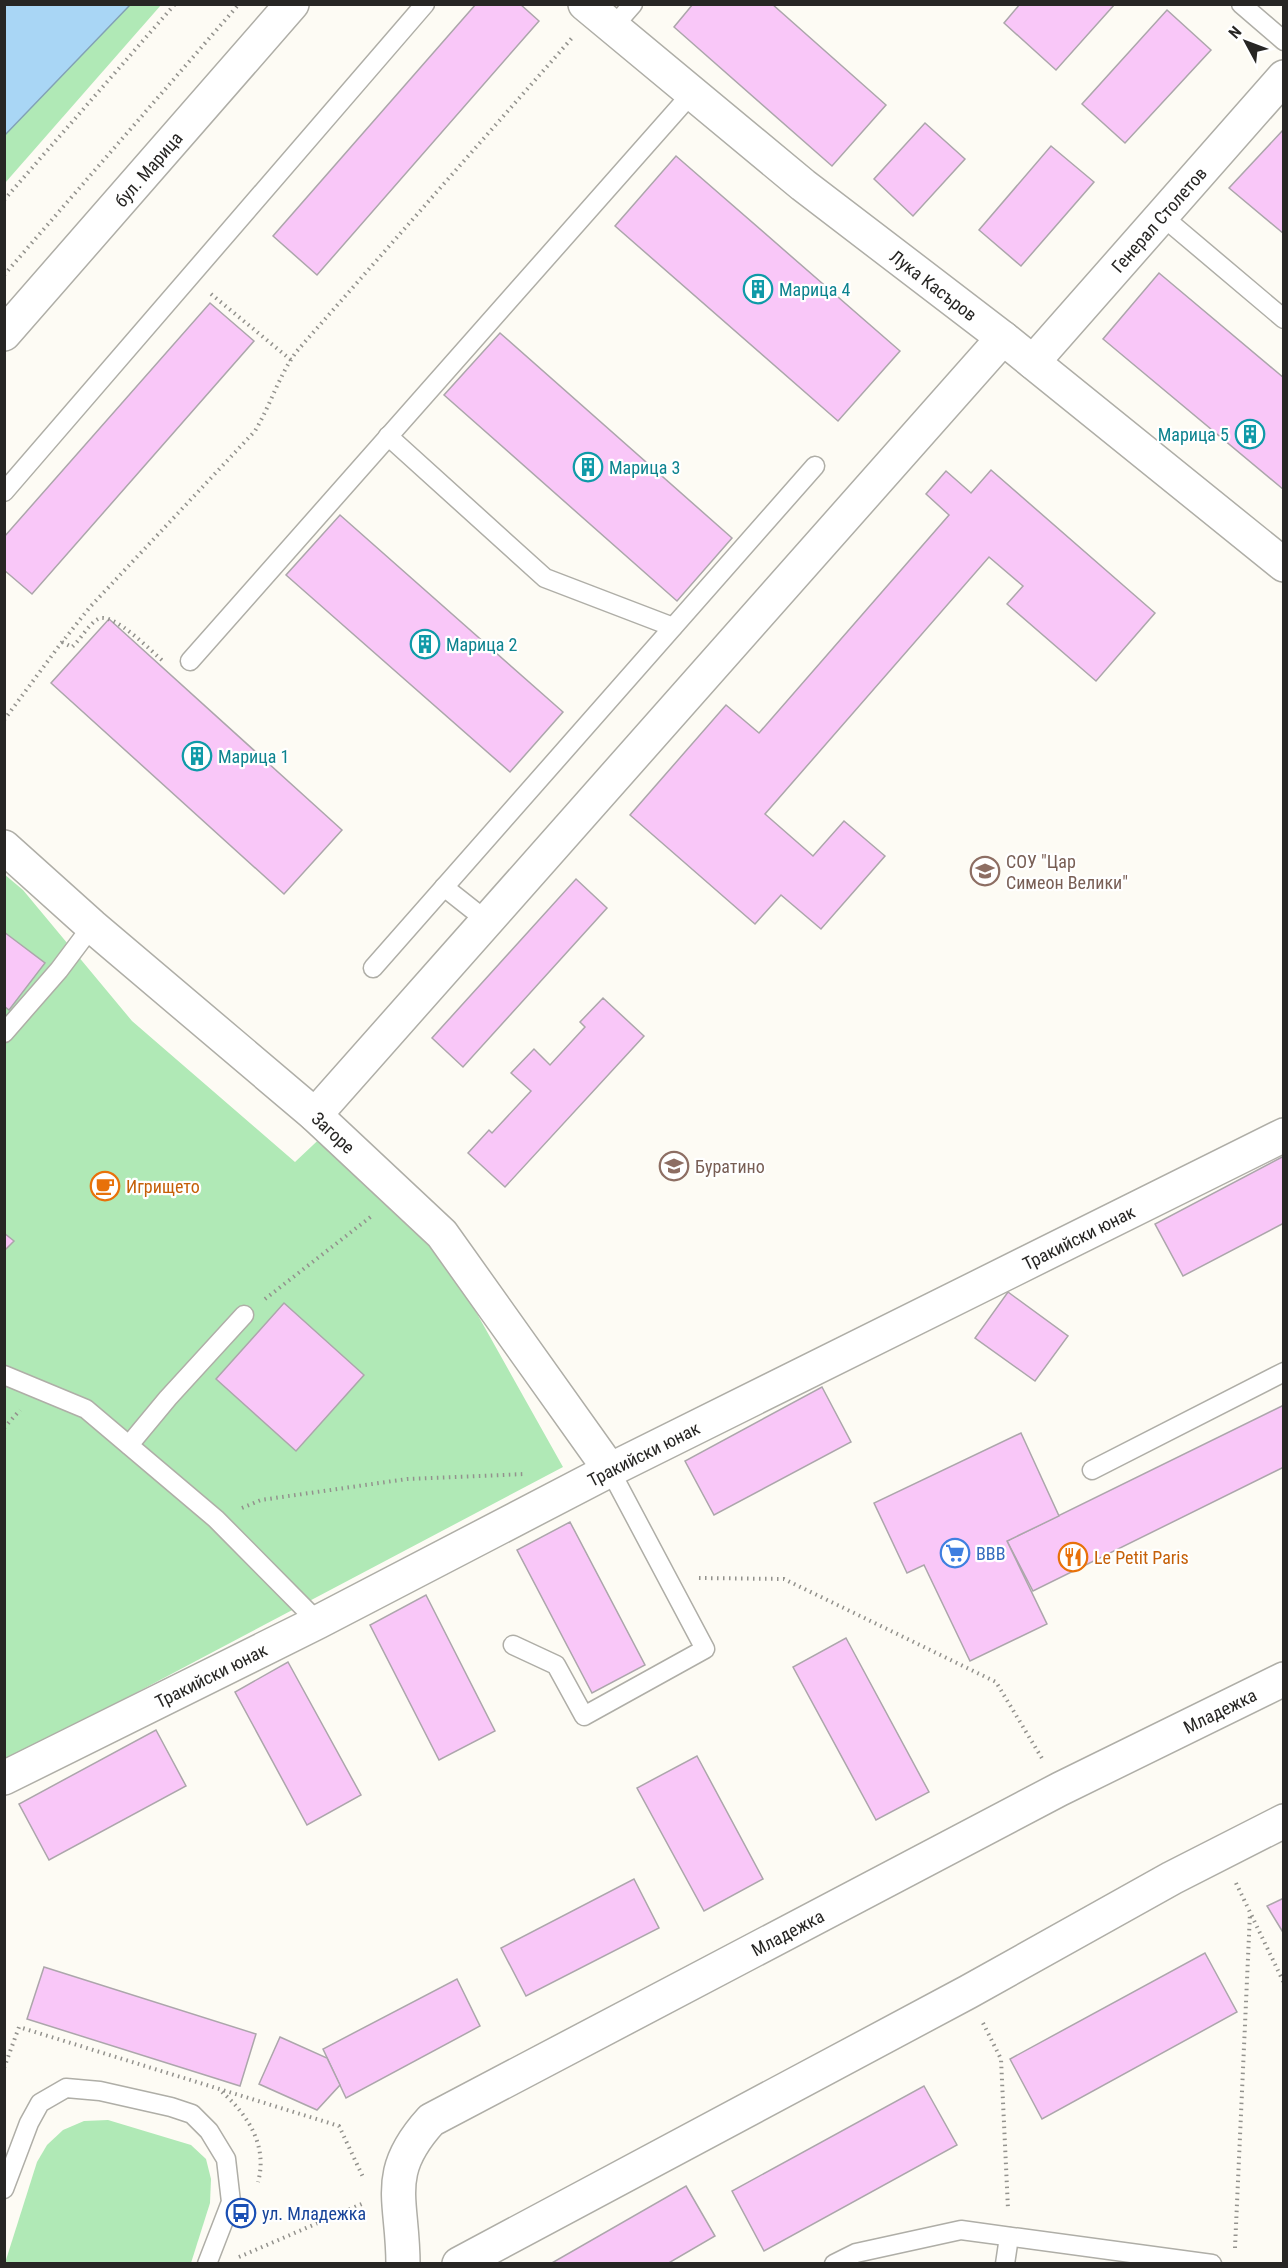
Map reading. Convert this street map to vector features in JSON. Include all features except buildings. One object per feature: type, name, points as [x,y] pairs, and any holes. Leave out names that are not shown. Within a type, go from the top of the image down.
[{"type":"street","name":"бул. Марица","points":[[4,334],[292,4]]},
{"type":"street","name":"Лука Касъров","points":[[607,12],[692,93],[803,185],[1003,338],[1284,565]]},
{"type":"street","name":"Генерал Столетов","points":[[1033,362],[1284,77]]},
{"type":"street","points":[[315,1115],[1003,338]]},
{"type":"street","name":"Загоре","points":[[4,847],[92,926],[315,1115],[442,1234],[610,1470]]},
{"type":"street","name":"Тракийски юнак","points":[[4,1778],[318,1622],[610,1470],[1284,1135]]},
{"type":"street","name":"Младежка","points":[[403,2264],[398,2182],[404,2155],[417,2135],[431,2120],[1060,1789],[1284,1679]]},
{"type":"street","points":[[459,2264],[968,1992],[1172,1878],[1284,1821]]},
{"type":"lane","points":[[4,492],[425,4]]},
{"type":"lane","points":[[1241,4],[1284,41]]},
{"type":"lane","points":[[190,661],[692,93]]},
{"type":"lane","points":[[1162,216],[1284,319]]},
{"type":"lane","points":[[388,436],[545,578],[673,627]]},
{"type":"lane","points":[[373,968],[815,466]]},
{"type":"lane","points":[[444,887],[487,921]]},
{"type":"lane","points":[[4,1033],[59,970],[92,926]]},
{"type":"lane","points":[[129,1445],[168,1398],[244,1315]]},
{"type":"lane","points":[[1092,1470],[1284,1372]]},
{"type":"lane","points":[[4,1375],[86,1409],[216,1519],[318,1622]]},
{"type":"lane","points":[[513,1645],[556,1665],[584,1716],[705,1649],[610,1470]]},
{"type":"lane","points":[[4,2189],[29,2123],[40,2103],[66,2088],[100,2091],[192,2114],[209,2131],[226,2159],[231,2202],[207,2264]]},
{"type":"lane","points":[[834,2264],[856,2253],[961,2230],[1212,2264]]},
{"type":"lane","points":[[1005,2264],[1009,2237]]},
{"type":"path","points":[[4,200],[175,4]]},
{"type":"path","points":[[4,274],[238,4]]},
{"type":"path","points":[[4,720],[90,607],[255,430],[269,408],[284,368],[607,12]]},
{"type":"path","points":[[190,277],[291,360]]},
{"type":"path","points":[[62,642],[72,647],[92,624],[99,618],[106,617],[119,624],[171,668],[182,671],[190,661]]},
{"type":"path","points":[[244,1315],[400,1195]]},
{"type":"path","points":[[216,1519],[261,1500],[284,1496],[407,1479],[526,1474]]},
{"type":"path","points":[[667,1577],[784,1579],[996,1682],[1060,1789]]},
{"type":"path","points":[[1222,1853],[1284,1983]]},
{"type":"path","points":[[1234,2252],[1250,1913]]},
{"type":"path","points":[[968,1992],[1001,2059],[1009,2237]]},
{"type":"path","points":[[238,2257],[374,2199],[398,2182]]},
{"type":"green space","points":[[130,5],[161,5],[5,183],[5,135]]},
{"type":"green space","points":[[4,874],[23,890],[132,1021],[295,1162],[330,1129],[439,1246],[563,1467],[5,1762]]},
{"type":"green space","points":[[108,2120],[191,2145],[206,2159],[211,2179],[210,2203],[191,2263],[5,2263],[37,2162],[47,2145],[63,2130],[84,2121]]},
{"type":"water","points":[[4,5],[130,5],[5,135]]},
{"type":"place","name":"Марица 4","points":[[758,289]]},
{"type":"place","name":"Марица 5","points":[[1250,434]]},
{"type":"place","name":"Марица 3","points":[[588,467]]},
{"type":"place","name":"Марица 2","points":[[425,644]]},
{"type":"place","name":"Марица 1","points":[[197,756]]},
{"type":"place","name":"СОУ \"Цар Симеон Велики\"","points":[[985,871]]},
{"type":"place","name":"Буратино","points":[[674,1166]]},
{"type":"place","name":"Игрището","points":[[105,1186]]},
{"type":"place","name":"ВВВ","points":[[955,1553]]},
{"type":"place","name":"Le Petit Paris","points":[[1073,1557]]},
{"type":"place","name":"ул. Младежка","points":[[241,2213]]}]
